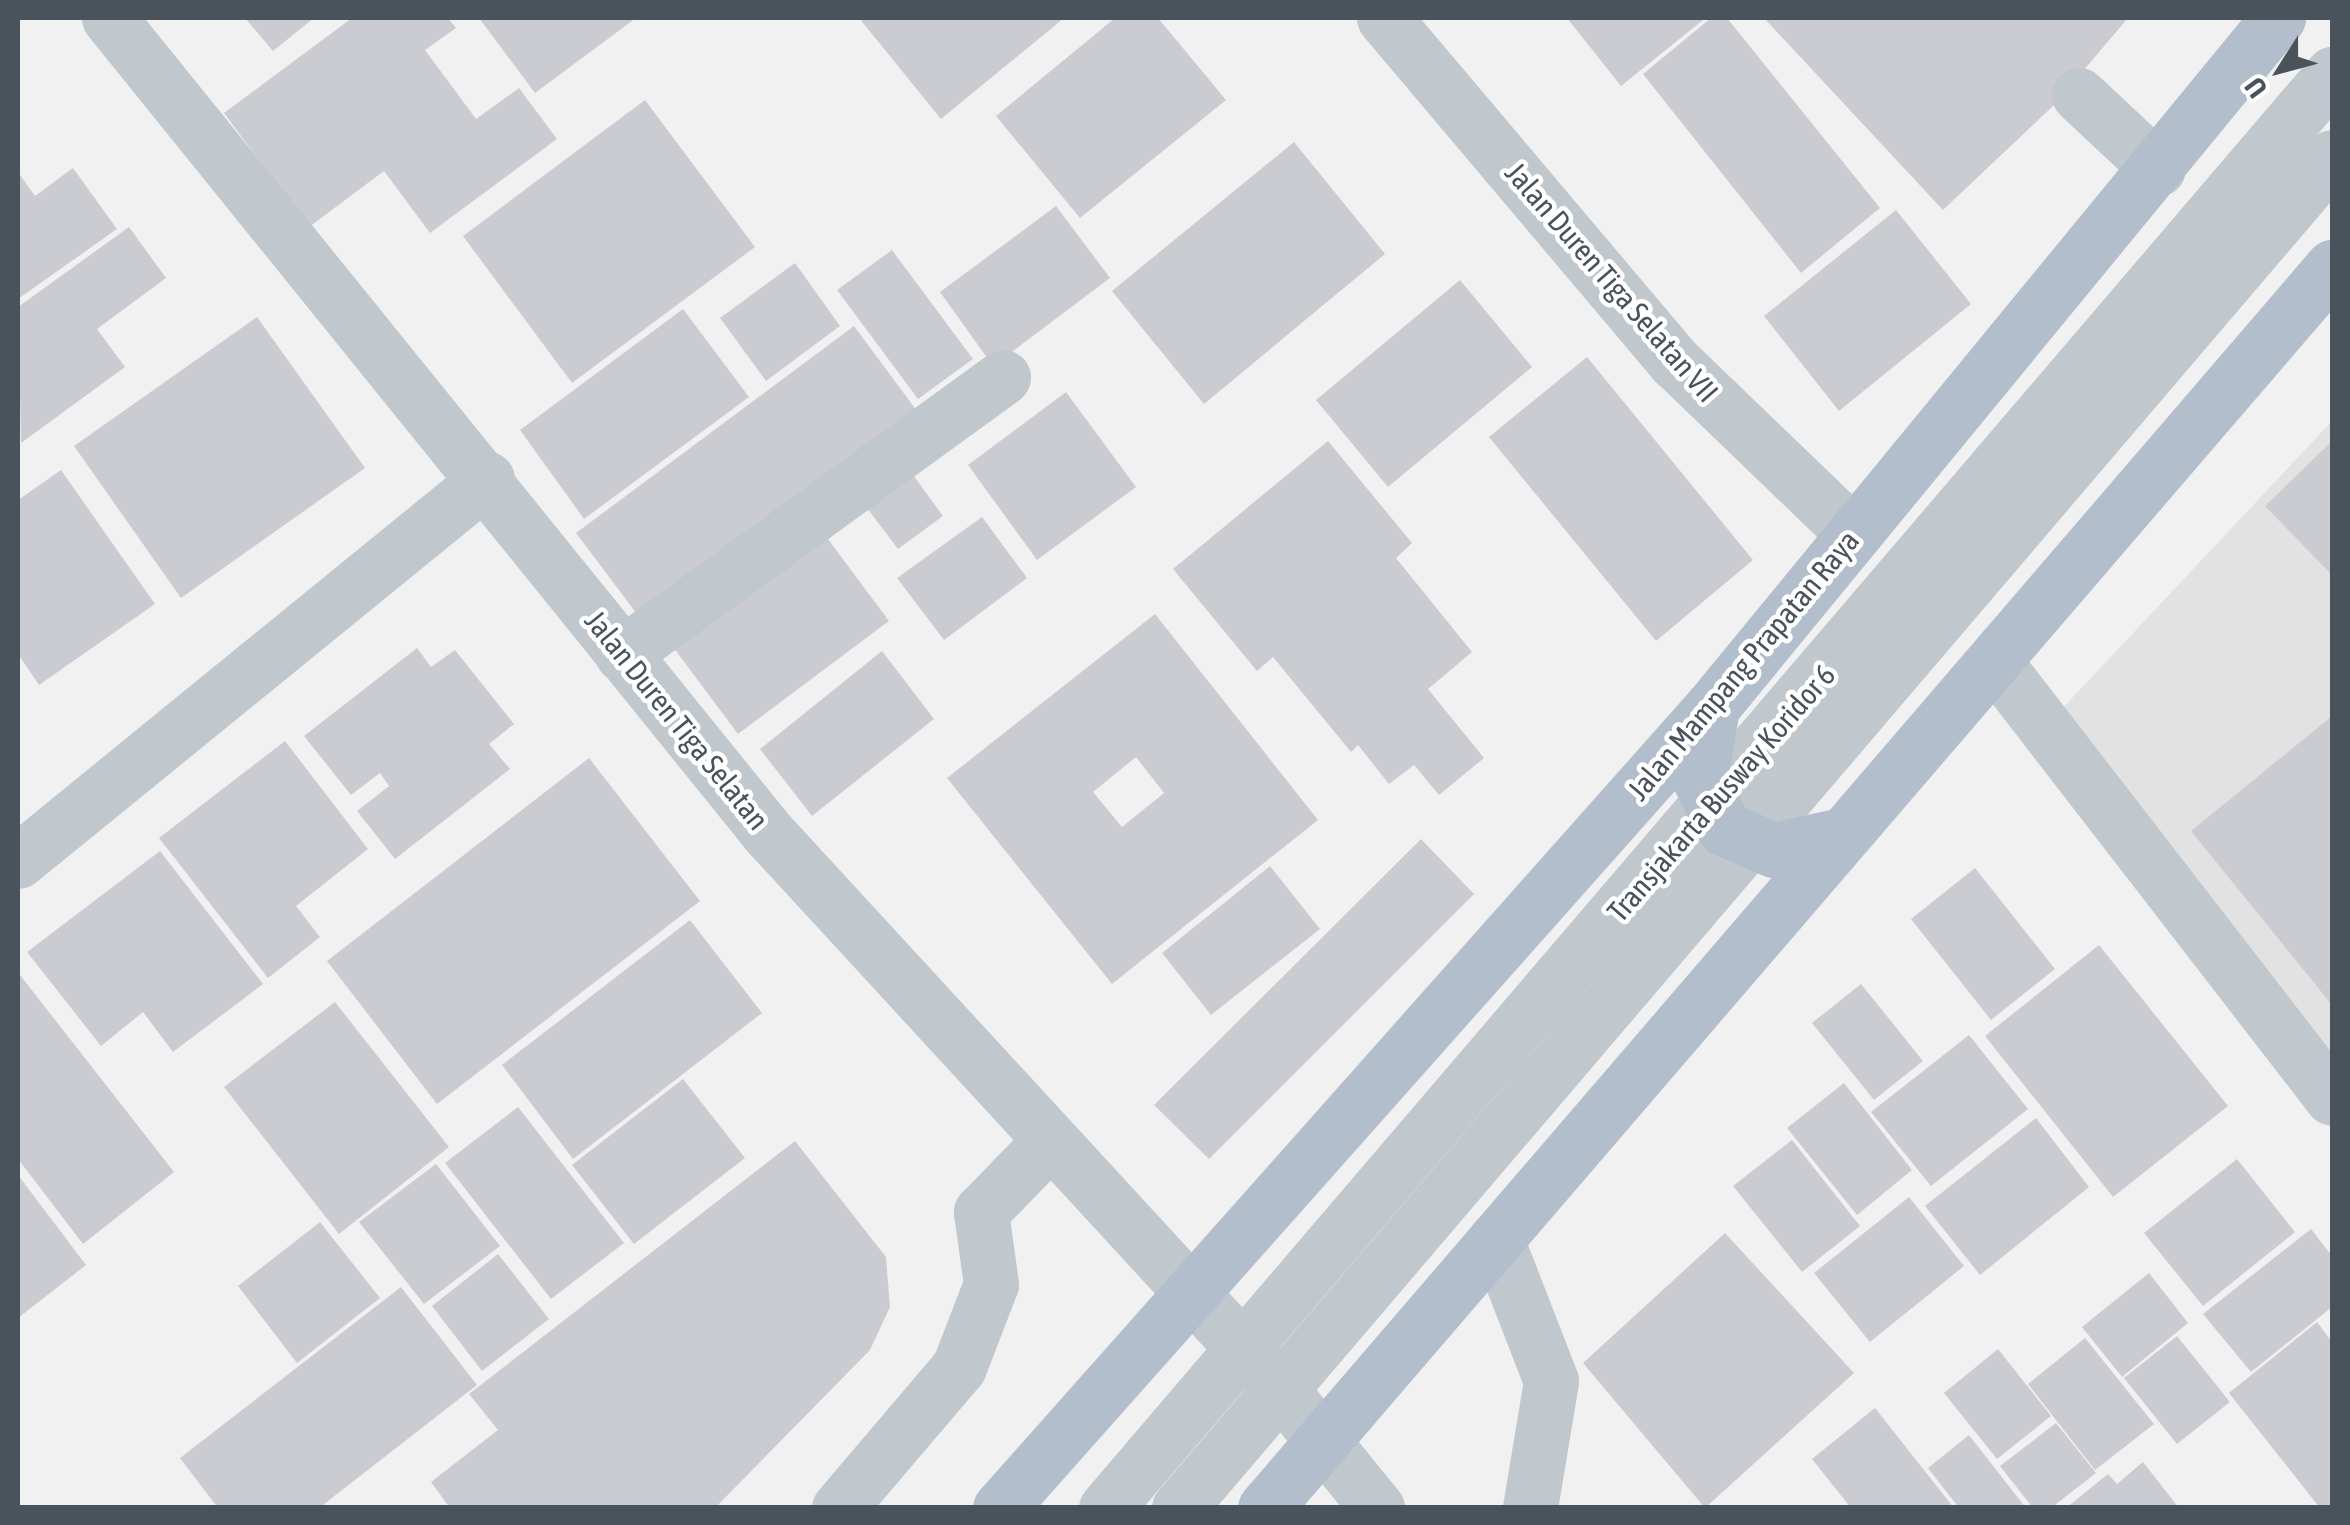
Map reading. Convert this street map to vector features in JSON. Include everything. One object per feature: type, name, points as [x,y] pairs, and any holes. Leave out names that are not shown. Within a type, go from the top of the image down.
[{"type":"main road","name":"Jalan Mampang Prapatan Raya","points":[[1000,1508],[1185,1292],[1712,708],[2278,18]]},
{"type":"main road","points":[[1265,1508],[1842,835],[2326,289]]},
{"type":"main road","points":[[1712,708],[1700,780],[1711,802],[1747,845],[1774,850],[1842,835]]},
{"type":"street","name":"Jalan Duren Tiga Selatan","points":[[109,18],[486,479],[768,834],[1047,1144],[1282,1391],[1377,1508]]},
{"type":"street","name":"Jalan Duren Tiga Selatan VII","points":[[1384,18],[1675,362],[1854,534]]},
{"type":"street","name":"Transjakarta Busway Koridor 6","points":[[1106,1508],[2332,74]]},
{"type":"street","points":[[2079,95],[2158,169]]},
{"type":"street","name":"Transjakarta Busway Koridor 6","points":[[1179,1508],[2332,157]]},
{"type":"street","points":[[622,654],[1003,377]]},
{"type":"street","points":[[18,861],[486,479]]},
{"type":"street","points":[[1994,661],[2332,1098]]},
{"type":"street","points":[[839,1508],[959,1367],[991,1284],[981,1212],[1047,1144]]},
{"type":"street","points":[[1496,1238],[1552,1382],[1530,1508]]},
{"type":"shaded area","points":[[2332,421],[2332,1109],[2029,744]]},
{"type":"building","points":[[245,18],[314,18],[273,51]]},
{"type":"building","points":[[352,18],[448,18],[456,28],[425,50],[476,119],[519,88],[557,139],[430,233],[384,171],[309,227],[224,113]]},
{"type":"building","points":[[479,18],[636,18],[535,93]]},
{"type":"building","points":[[859,18],[1064,18],[941,119]]},
{"type":"building","points":[[1115,18],[1158,18],[1226,100],[1080,218],[996,116]]},
{"type":"building","points":[[1567,18],[1701,18],[1703,20],[1621,86]]},
{"type":"building","points":[[1711,18],[1727,18],[1880,208],[1801,273],[1643,74]]},
{"type":"building","points":[[1764,18],[2128,18],[2054,105],[1943,210]]},
{"type":"building","points":[[645,100],[755,247],[572,383],[463,236]]},
{"type":"building","points":[[1294,142],[1385,254],[1204,404],[1112,291]]},
{"type":"building","points":[[73,168],[117,229],[18,299],[18,172],[35,196]]},
{"type":"building","points":[[1056,206],[1110,278],[993,366],[940,292]]},
{"type":"building","points":[[1896,210],[1971,304],[1839,411],[1764,316]]},
{"type":"building","points":[[129,227],[166,278],[97,329],[125,367],[21,443],[18,307]]},
{"type":"building","points":[[892,250],[973,359],[918,399],[837,290]]},
{"type":"building","points":[[795,263],[840,326],[766,381],[720,318]]},
{"type":"building","points":[[1460,280],[1532,367],[1388,487],[1316,400]]},
{"type":"building","points":[[683,309],[749,397],[584,519],[520,430]]},
{"type":"building","points":[[257,317],[365,468],[181,598],[74,446]]},
{"type":"building","points":[[854,326],[920,415],[643,622],[576,533]]},
{"type":"building","points":[[1587,357],[1753,560],[1656,641],[1489,437]]},
{"type":"building","points":[[1066,392],[1136,487],[1037,560],[968,465]]},
{"type":"building","points":[[1328,441],[1412,543],[1396,558],[1472,652],[1428,689],[1484,758],[1439,795],[1414,765],[1389,784],[1358,745],[1351,752],[1273,657],[1257,671],[1173,569]]},
{"type":"building","points":[[2329,444],[2332,447],[2332,575],[2265,506]]},
{"type":"building","points":[[902,460],[943,516],[898,549],[857,495]]},
{"type":"building","points":[[61,470],[155,604],[39,685],[18,654],[18,500]]},
{"type":"building","points":[[982,517],[1027,578],[944,640],[897,578]]},
{"type":"building","points":[[816,523],[889,621],[738,734],[664,635]]},
{"type":"building","points":[[1155,614],[1318,820],[1112,984],[947,778]],"holes":[[[1136,757],[1164,793],[1122,827],[1093,792]]]},
{"type":"building","points":[[417,648],[431,667],[455,650],[514,724],[489,744],[510,769],[395,859],[357,811],[389,786],[380,773],[351,795],[304,736]]},
{"type":"building","points":[[882,651],[934,719],[812,816],[760,749]]},
{"type":"building","points":[[2332,716],[2332,1005],[2191,831]]},
{"type":"building","points":[[285,741],[368,849],[296,906],[320,937],[268,978],[159,838]]},
{"type":"building","points":[[589,758],[700,901],[437,1104],[327,961]]},
{"type":"building","points":[[1421,839],[1474,894],[1209,1159],[1154,1105]]},
{"type":"building","points":[[160,851],[263,984],[173,1052],[143,1012],[101,1046],[27,952]]},
{"type":"building","points":[[1270,866],[1320,929],[1211,1015],[1162,953]]},
{"type":"building","points":[[1975,868],[2055,969],[1991,1020],[1911,919]]},
{"type":"building","points":[[690,920],[762,1013],[573,1159],[502,1065]]},
{"type":"building","points":[[2099,945],[2228,1106],[2113,1197],[1985,1036]]},
{"type":"building","points":[[20,975],[174,1172],[83,1244],[18,1159]]},
{"type":"building","points":[[1861,984],[1923,1061],[1874,1100],[1812,1023]]},
{"type":"building","points":[[335,1002],[449,1147],[339,1234],[224,1087]]},
{"type":"building","points":[[1969,1035],[2028,1109],[1931,1186],[1871,1112]]},
{"type":"building","points":[[683,1079],[745,1158],[634,1244],[572,1165]]},
{"type":"building","points":[[1844,1083],[1912,1170],[1857,1215],[1787,1128]]},
{"type":"building","points":[[518,1107],[624,1243],[551,1299],[445,1163]]},
{"type":"building","points":[[2036,1118],[2089,1187],[1980,1275],[1925,1206]]},
{"type":"building","points":[[1792,1140],[1860,1226],[1802,1272],[1733,1186]]},
{"type":"building","points":[[795,1141],[886,1257],[890,1307],[870,1350],[715,1508],[450,1508],[431,1482],[498,1430],[469,1394]]},
{"type":"building","points":[[2237,1159],[2295,1232],[2203,1306],[2144,1233]]},
{"type":"building","points":[[436,1164],[500,1246],[424,1304],[359,1222]]},
{"type":"building","points":[[18,1175],[86,1265],[18,1318]]},
{"type":"building","points":[[1909,1197],[1964,1266],[1870,1342],[1814,1273]]},
{"type":"building","points":[[320,1222],[380,1298],[297,1363],[238,1286]]},
{"type":"building","points":[[2311,1229],[2332,1256],[2332,1307],[2251,1372],[2203,1314]]},
{"type":"building","points":[[1725,1233],[1854,1373],[1705,1508],[1583,1363]]},
{"type":"building","points":[[498,1254],[549,1319],[482,1371],[432,1306]]},
{"type":"building","points":[[2149,1273],[2188,1323],[2122,1377],[2082,1327]]},
{"type":"building","points":[[401,1287],[477,1385],[319,1508],[218,1508],[180,1458]]},
{"type":"building","points":[[2317,1322],[2332,1342],[2331,1508],[2320,1508],[2229,1393]]},
{"type":"building","points":[[2177,1336],[2230,1402],[2177,1444],[2124,1378]]},
{"type":"building","points":[[2085,1338],[2154,1424],[2095,1470],[2028,1384]]},
{"type":"building","points":[[1998,1349],[2051,1416],[1997,1459],[1944,1393]]},
{"type":"building","points":[[1875,1408],[1954,1508],[1851,1508],[1812,1459]]},
{"type":"building","points":[[2056,1423],[2096,1473],[2051,1508],[2033,1508],[2000,1466]]},
{"type":"building","points":[[1969,1435],[2026,1508],[1959,1508],[1928,1468]]},
{"type":"building","points":[[2143,1462],[2179,1508],[2066,1508],[2108,1474],[2117,1484]]}]
